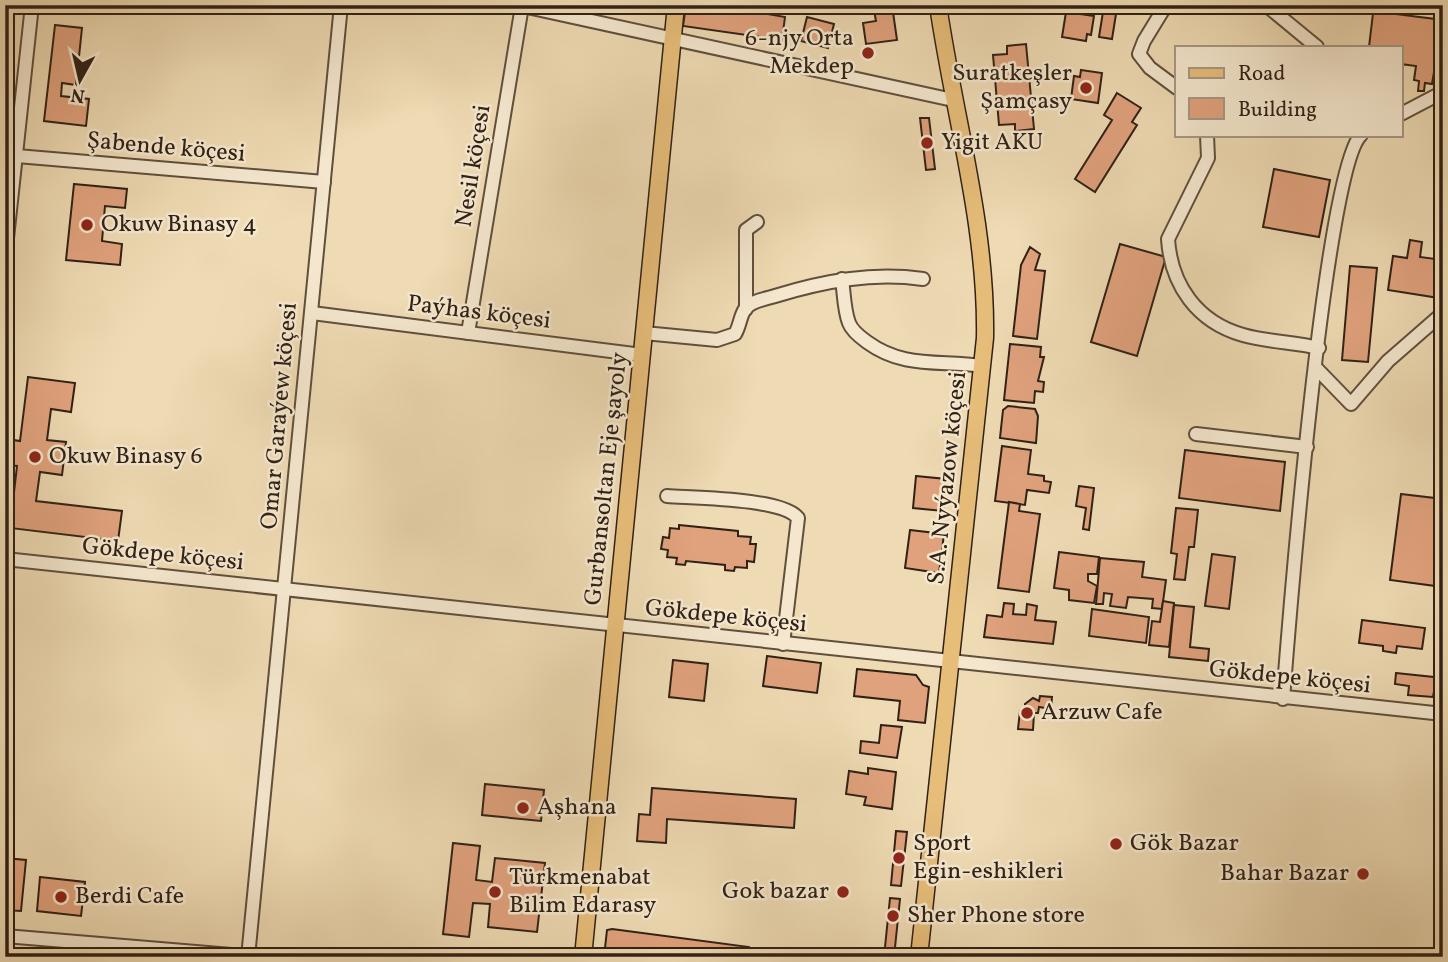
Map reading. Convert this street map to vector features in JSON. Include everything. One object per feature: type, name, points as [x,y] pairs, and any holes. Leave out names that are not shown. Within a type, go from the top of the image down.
[{"type":"main road","name":"Gurbansoltan Eje şayoly","points":[[583,957],[676,5]]},
{"type":"main road","name":"S.A. Nyýazow köçesi","points":[[919,957],[982,366],[984,274],[977,217],[953,100],[938,5]]},
{"type":"street","points":[[5,257],[10,156],[33,5]]},
{"type":"street","name":"Omar Garaýew köçesi","points":[[248,956],[341,5]]},
{"type":"street","points":[[1166,5],[1139,54],[1150,68],[1175,87]]},
{"type":"street","points":[[1265,5],[1316,46]]},
{"type":"street","points":[[520,6],[953,100]]},
{"type":"street","name":"Nesil köçesi","points":[[468,333],[520,6]]},
{"type":"street","points":[[1402,113],[1443,92]]},
{"type":"street","points":[[1208,136],[1208,158],[1168,239],[1182,294],[1204,314],[1243,335],[1319,348]]},
{"type":"street","points":[[1283,699],[1290,599],[1331,243],[1347,159],[1360,136]]},
{"type":"street","name":"Şabende köçesi","points":[[10,156],[324,182]]},
{"type":"street","points":[[644,333],[717,340],[727,338],[738,329],[746,309],[746,230],[757,222]]},
{"type":"street","points":[[746,309],[755,302],[790,291],[842,279],[896,275],[923,279]]},
{"type":"street","points":[[842,279],[849,322],[858,335],[884,354],[908,362],[982,366]]},
{"type":"street","name":"Paýhas köçesi","points":[[312,313],[642,355]]},
{"type":"street","points":[[1317,369],[1351,404],[1398,351],[1443,313]]},
{"type":"street","points":[[1196,434],[1307,447]]},
{"type":"street","points":[[667,496],[772,506],[792,511],[798,518],[783,644]]},
{"type":"street","name":"Gökdepe köçesi","points":[[5,559],[1283,699],[1443,714]]},
{"type":"street","points":[[5,936],[256,957]]},
{"type":"building","points":[[686,5],[716,5],[785,17],[782,40],[683,26]]},
{"type":"building","points":[[873,5],[892,5],[897,40],[866,44],[863,23],[876,21]]},
{"type":"building","points":[[1374,5],[1396,8],[1395,14],[1443,20],[1443,73],[1434,72],[1432,84],[1425,83],[1424,91],[1418,91],[1419,81],[1414,80],[1416,66],[1402,64],[1402,46],[1369,46]]},
{"type":"building","points":[[1066,12],[1094,16],[1091,35],[1087,34],[1086,41],[1062,37]]},
{"type":"building","points":[[1103,12],[1116,14],[1112,39],[1099,37]]},
{"type":"building","points":[[807,17],[834,24],[828,48],[801,41]]},
{"type":"building","points":[[55,25],[82,28],[76,85],[62,83],[61,96],[89,99],[86,126],[44,121]]},
{"type":"building","points":[[1026,44],[1034,129],[1015,131],[1015,124],[999,125],[993,55],[1007,54],[1007,46]]},
{"type":"building","name":"Suratkeşler Şamçasy","points":[[1081,70],[1102,73],[1098,103],[1071,99],[1074,76],[1080,77]]},
{"type":"building","points":[[1117,93],[1141,108],[1132,122],[1137,125],[1095,192],[1075,179],[1112,120],[1104,115]]},
{"type":"building","name":"Yigit AKU","points":[[920,118],[929,118],[935,169],[926,170]]},
{"type":"building","points":[[1274,169],[1330,180],[1319,237],[1263,227]]},
{"type":"building","name":"Okuw Binasy 4","points":[[74,184],[127,189],[125,208],[105,206],[102,241],[122,244],[120,265],[66,260]]},
{"type":"building","points":[[1410,240],[1422,242],[1420,257],[1443,260],[1439,298],[1388,290],[1393,256],[1407,258]]},
{"type":"building","points":[[1120,244],[1166,257],[1137,356],[1091,342]]},
{"type":"building","points":[[1030,247],[1040,254],[1035,270],[1045,271],[1037,339],[1013,336],[1021,265]]},
{"type":"building","points":[[1350,266],[1377,268],[1368,362],[1342,360]]},
{"type":"building","points":[[1010,344],[1041,347],[1040,357],[1044,357],[1038,381],[1044,382],[1043,392],[1035,391],[1034,403],[1004,400]]},
{"type":"building","name":"Okuw Binasy 6","points":[[28,377],[75,383],[71,412],[51,409],[47,440],[66,442],[62,475],[40,472],[36,501],[122,511],[118,541],[10,528],[17,466],[5,465],[5,450],[7,439],[20,441]]},
{"type":"building","points":[[1008,406],[1035,409],[1038,416],[1036,443],[1000,438],[1003,410]]},
{"type":"building","points":[[1002,446],[1031,450],[1028,474],[1044,476],[1044,481],[1051,482],[1049,493],[1027,490],[1025,505],[995,501]]},
{"type":"building","points":[[1185,450],[1285,462],[1280,511],[1179,498]]},
{"type":"building","points":[[916,476],[946,479],[943,511],[913,508]]},
{"type":"building","points":[[1079,486],[1094,488],[1089,530],[1083,529],[1086,508],[1076,506]]},
{"type":"building","points":[[1401,494],[1443,499],[1443,587],[1390,580]]},
{"type":"building","points":[[1009,502],[1020,504],[1019,511],[1040,514],[1029,592],[998,588]]},
{"type":"building","points":[[1176,508],[1198,510],[1194,547],[1189,547],[1185,580],[1174,579],[1177,554],[1171,553]]},
{"type":"building","points":[[679,525],[738,531],[738,536],[751,537],[750,544],[756,544],[754,562],[747,561],[747,568],[735,567],[734,571],[725,570],[725,565],[686,561],[685,565],[676,564],[677,558],[667,557],[668,550],[661,549],[663,537],[669,538],[670,528],[679,529]]},
{"type":"building","points":[[910,530],[944,534],[939,573],[905,568]]},
{"type":"building","points":[[1059,552],[1099,557],[1097,574],[1088,574],[1088,581],[1097,586],[1094,603],[1069,600],[1069,590],[1054,588]]},
{"type":"building","points":[[1212,554],[1235,557],[1229,609],[1205,606]]},
{"type":"building","points":[[1100,558],[1144,562],[1142,577],[1166,580],[1162,609],[1152,608],[1153,599],[1128,597],[1126,608],[1110,606],[1112,594],[1104,593],[1103,604],[1096,604]]},
{"type":"building","points":[[1163,601],[1174,603],[1169,647],[1149,645],[1152,621],[1160,622]]},
{"type":"building","points":[[1004,603],[1014,604],[1013,614],[1026,615],[1027,604],[1037,606],[1035,620],[1056,622],[1053,644],[984,637],[987,615],[1002,617]]},
{"type":"building","points":[[1174,605],[1194,607],[1190,647],[1209,649],[1208,661],[1169,657]]},
{"type":"building","points":[[1092,609],[1149,617],[1146,643],[1089,636]]},
{"type":"building","points":[[1362,620],[1425,628],[1422,649],[1397,646],[1396,653],[1383,651],[1383,646],[1359,643]]},
{"type":"building","points":[[767,656],[821,663],[817,693],[763,686]]},
{"type":"building","points":[[673,660],[708,664],[704,701],[669,697]]},
{"type":"building","points":[[857,669],[916,675],[923,685],[929,687],[925,723],[898,720],[900,701],[854,696]]},
{"type":"building","points":[[1396,673],[1443,678],[1443,692],[1434,691],[1433,697],[1408,695],[1409,686],[1395,684]]},
{"type":"building","name":"Arzuw Cafe","points":[[1040,696],[1052,697],[1051,709],[1039,707],[1038,713],[1034,713],[1033,730],[1018,729],[1020,711],[1025,712],[1025,704],[1033,698],[1039,701]]},
{"type":"building","points":[[881,725],[902,727],[897,758],[860,753],[861,741],[879,743]]},
{"type":"building","points":[[868,768],[896,772],[892,809],[864,805],[866,797],[846,794],[849,771],[868,774]]},
{"type":"building","points":[[485,784],[544,790],[541,821],[482,815]]},
{"type":"building","points":[[652,788],[796,799],[794,828],[667,819],[666,843],[637,841],[639,814],[650,815]]},
{"type":"building","points":[[896,831],[907,832],[901,886],[891,885]]},
{"type":"building","name":"Türkmenabat Bilim Edarasy","points":[[453,843],[480,846],[476,880],[492,882],[495,858],[545,863],[537,932],[488,927],[490,904],[473,903],[469,937],[443,934]]},
{"type":"building","points":[[5,858],[26,860],[21,911],[5,910]]},
{"type":"building","name":"Berdi Cafe","points":[[40,877],[85,882],[81,916],[37,911]]},
{"type":"building","points":[[890,898],[900,899],[894,957],[884,957]]},
{"type":"building","points":[[607,930],[749,947],[748,957],[604,957]]},
{"type":"place","name":"6-njy Orta Mekdep","points":[[868,53]]},
{"type":"place","name":"Suratkeşler Şamçasy","points":[[1086,88]]},
{"type":"place","name":"Yigit AKU","points":[[927,143]]},
{"type":"place","name":"Okuw Binasy 4","points":[[87,225]]},
{"type":"place","name":"Okuw Binasy 6","points":[[35,457]]},
{"type":"place","name":"Arzuw Cafe","points":[[1027,713]]},
{"type":"place","name":"Aşhana","points":[[523,808]]},
{"type":"place","name":"Gök Bazar","points":[[1116,844]]},
{"type":"place","name":"Sport Egin-eshikleri","points":[[899,858]]},
{"type":"place","name":"Bahar Bazar","points":[[1363,874]]},
{"type":"place","name":"Türkmenabat Bilim Edarasy","points":[[495,892]]},
{"type":"place","name":"Gok bazar","points":[[843,892]]},
{"type":"place","name":"Berdi Cafe","points":[[61,897]]},
{"type":"place","name":"Sher Phone store","points":[[893,916]]}]
